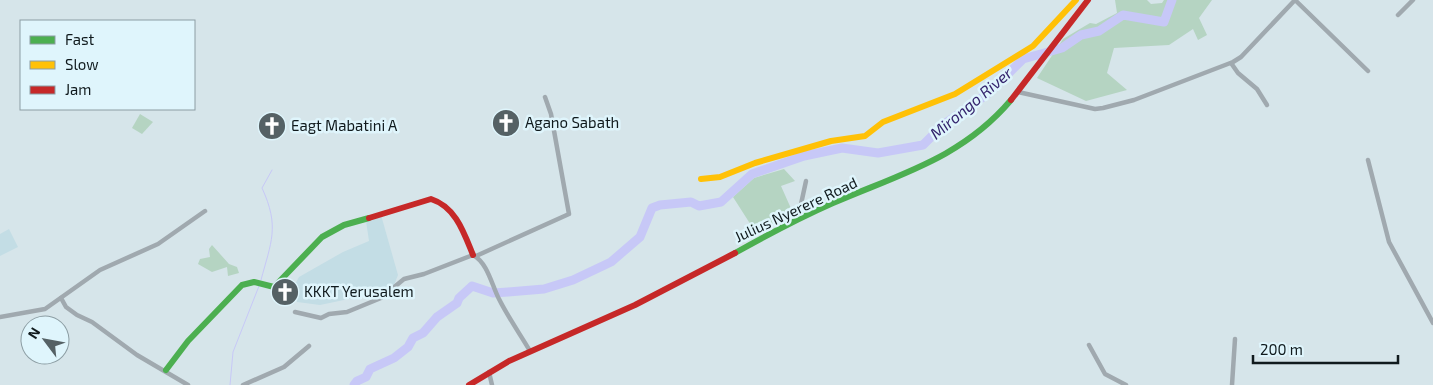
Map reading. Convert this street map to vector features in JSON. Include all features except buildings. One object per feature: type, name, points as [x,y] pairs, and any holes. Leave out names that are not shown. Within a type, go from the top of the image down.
[{"type":"main road","points":[[701,179],[720,177],[755,163],[831,141],[865,136],[882,122],[955,94],[1033,46],[1076,0]]},
{"type":"main road","name":"Julius Nyerere Road","points":[[469,385],[489,372],[573,330],[634,306],[714,266],[764,236],[798,219],[944,158],[986,128],[1017,92],[1088,0]]},
{"type":"main road","points":[[166,370],[192,336],[242,285],[248,281],[253,281],[274,287],[322,236],[344,225],[431,199],[440,201],[449,208],[474,256]]},
{"type":"street","points":[[1017,92],[1095,109],[1134,100],[1231,63],[1241,57],[1295,0],[1368,71]]},
{"type":"street","points":[[1398,15],[1413,0]]},
{"type":"street","points":[[1231,63],[1238,73],[1257,89],[1267,104]]},
{"type":"street","points":[[295,312],[321,318],[329,314],[346,312],[381,298],[404,279],[474,256],[569,214],[551,114],[545,97]]},
{"type":"street","points":[[1368,160],[1389,242],[1433,323]]},
{"type":"street","points":[[798,219],[806,181]]},
{"type":"street","points":[[0,318],[42,310],[100,270],[158,244],[205,210]]},
{"type":"street","points":[[474,256],[492,282],[499,299],[530,351]]},
{"type":"street","points":[[61,298],[66,307],[76,315],[92,322],[137,355],[166,370],[188,385]]},
{"type":"street","points":[[1232,385],[1236,339]]},
{"type":"street","points":[[1089,344],[1105,374],[1126,385]]},
{"type":"street","points":[[243,385],[284,367],[309,346]]},
{"type":"street","points":[[489,372],[492,385]]},
{"type":"shaded area","points":[[381,215],[398,275],[392,290],[371,299],[363,296],[320,305],[297,302],[294,286],[299,277],[343,252],[369,241],[366,221]]},
{"type":"shaded area","points":[[9,229],[18,247],[0,256],[0,234]]},
{"type":"green space","points":[[1115,0],[1147,0],[1151,4],[1162,3],[1164,0],[1212,0],[1199,18],[1207,35],[1198,40],[1193,29],[1169,45],[1114,48],[1107,73],[1127,90],[1086,101],[1037,78],[1063,39],[1090,23],[1096,24],[1117,13]]},
{"type":"green space","points":[[140,114],[153,122],[142,134],[132,128]]},
{"type":"green space","points":[[784,169],[795,181],[781,186],[793,213],[756,233],[733,197],[754,178]]},
{"type":"green space","points":[[212,245],[229,264],[237,267],[239,273],[228,276],[227,267],[212,272],[198,264],[200,259],[210,257],[209,249]]},
{"type":"waterway","name":"Mirongo River","points":[[354,385],[357,381],[366,377],[370,369],[394,358],[408,347],[413,338],[423,333],[437,317],[457,303],[459,298],[472,286],[493,293],[544,289],[573,280],[611,262],[640,237],[652,208],[660,205],[691,202],[699,206],[721,202],[752,174],[804,156],[842,148],[878,153],[923,145],[943,125],[990,92],[1023,59],[1062,48],[1081,35],[1099,31],[1123,15],[1164,22],[1172,0]]},
{"type":"waterway","points":[[261,280],[272,234],[271,213],[262,188],[272,170]]},
{"type":"waterway","points":[[230,385],[233,352],[259,286]]},
{"type":"traffic: fast","points":[[735,253],[833,203],[906,173],[951,150],[992,120],[1011,100]]},
{"type":"traffic: fast","points":[[166,370],[188,341],[242,285],[254,282],[274,287],[322,237],[344,225],[369,218]]},
{"type":"traffic: slow","points":[[701,179],[720,177],[755,163],[831,141],[865,136],[883,122],[955,94],[1033,46],[1076,0]]},
{"type":"traffic: jam","points":[[1011,100],[1088,0]]},
{"type":"traffic: jam","points":[[369,218],[431,199],[440,203],[453,214],[473,255]]},
{"type":"traffic: jam","points":[[469,385],[509,361],[635,305],[735,253]]},
{"type":"place","name":"Agano Sabath","points":[[506,123]]},
{"type":"place","name":"Eagt Mabatini A","points":[[272,126]]},
{"type":"place","name":"KKKT Yerusalem","points":[[285,292]]}]
